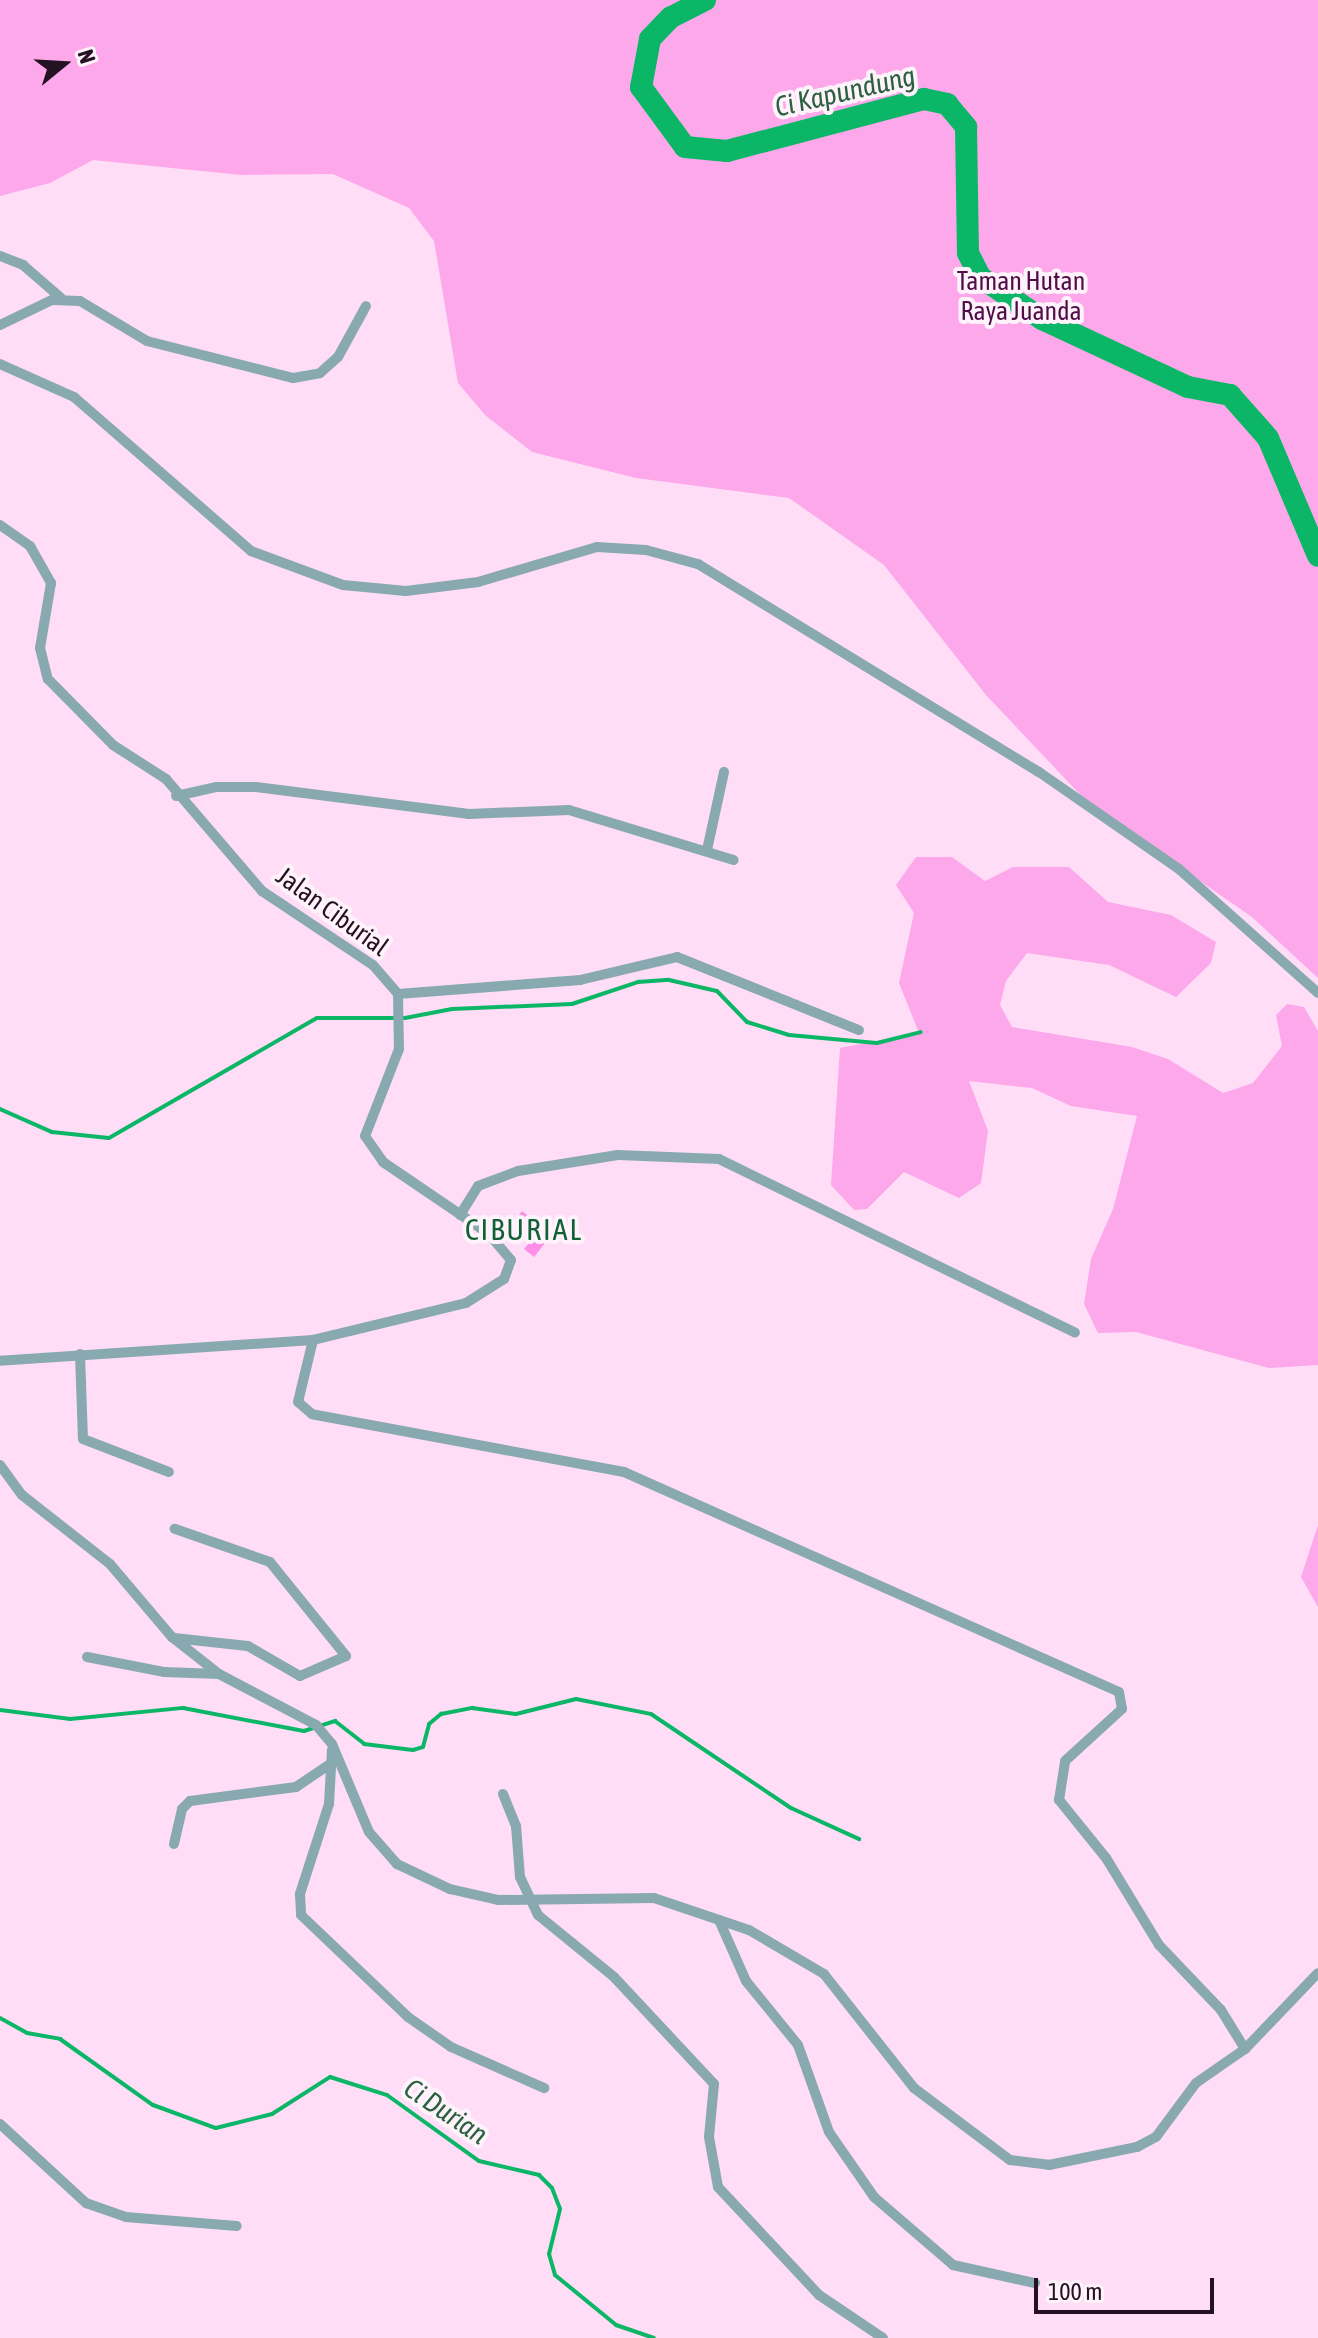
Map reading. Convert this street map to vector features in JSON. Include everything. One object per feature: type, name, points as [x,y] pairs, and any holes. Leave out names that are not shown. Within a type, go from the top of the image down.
[{"type":"street","points":[[0,256],[23,265],[61,298],[99,310],[147,341],[293,378],[320,373],[338,357],[366,306]]},
{"type":"street","points":[[0,325],[61,298]]},
{"type":"street","points":[[0,364],[74,397],[251,551],[343,585],[406,591],[478,582],[597,547],[646,550],[698,564],[824,635],[1052,780],[1179,869],[1318,993]]},
{"type":"street","name":"Jalan Ciburial","points":[[0,525],[30,546],[51,583],[40,648],[48,679],[93,728],[166,779],[176,796],[262,891],[373,965],[398,994],[403,1027],[399,1049],[365,1136],[383,1162],[508,1251],[504,1279],[442,1311],[313,1340],[0,1361]]},
{"type":"street","points":[[707,850],[724,772]]},
{"type":"street","points":[[176,796],[217,787],[256,787],[469,814],[569,810],[734,860]]},
{"type":"street","points":[[398,994],[580,980],[629,963],[677,957],[859,1030]]},
{"type":"street","points":[[460,1215],[478,1186],[518,1171],[618,1155],[719,1159],[1075,1333]]},
{"type":"street","points":[[313,1340],[302,1410],[624,1472],[1119,1692],[1122,1709],[1065,1761],[1059,1800],[1106,1858],[1159,1945],[1221,2010],[1245,2049]]},
{"type":"street","points":[[80,1354],[83,1439],[169,1472]]},
{"type":"street","points":[[0,1465],[22,1495],[93,1547],[172,1637],[219,1674],[301,1715],[332,1744],[361,1819],[391,1859],[450,1889],[498,1900],[642,1897],[684,1903],[719,1920],[824,1974],[914,2088],[1010,2160],[1049,2165],[1137,2147],[1156,2137],[1196,2083],[1245,2049],[1318,1973]]},
{"type":"street","points":[[172,1637],[248,1646],[300,1676],[346,1656],[270,1562],[175,1529]]},
{"type":"street","points":[[87,1657],[164,1672],[219,1674]]},
{"type":"street","points":[[332,1744],[329,1804],[300,1894],[301,1915],[408,2017],[451,2047],[544,2088]]},
{"type":"street","points":[[174,1844],[182,1809],[190,1801],[296,1787],[333,1762]]},
{"type":"street","points":[[503,1794],[516,1826],[514,1845],[528,1899],[549,1927],[614,1977],[714,2084],[711,2160],[718,2187],[746,2223],[773,2244],[819,2295],[883,2338]]},
{"type":"street","points":[[719,1920],[746,1981],[798,2045],[829,2132],[874,2197],[953,2265],[1035,2283]]},
{"type":"street","points":[[0,2124],[86,2203],[126,2217],[237,2226]]},
{"type":"green space","name":"Taman Hutan Raya Juanda","points":[[0,0],[1318,0],[1318,978],[1252,917],[1091,806],[986,695],[884,565],[789,498],[636,478],[532,452],[485,415],[458,383],[434,241],[409,208],[333,174],[241,175],[93,160],[50,183],[0,196]]},
{"type":"green space","points":[[916,857],[952,857],[985,881],[1013,867],[1069,867],[1108,902],[1171,915],[1216,942],[1211,963],[1176,997],[1109,965],[1027,953],[1006,981],[1000,1005],[1012,1027],[1132,1047],[1168,1059],[1223,1093],[1253,1083],[1282,1046],[1276,1015],[1287,1004],[1304,1007],[1318,1031],[1318,1365],[1269,1368],[1136,1332],[1098,1333],[1084,1304],[1091,1259],[1113,1209],[1137,1116],[1071,1106],[1032,1088],[969,1081],[988,1131],[981,1183],[959,1198],[904,1172],[867,1209],[854,1210],[831,1185],[840,1048],[919,1033],[899,983],[914,913],[896,885]]},
{"type":"green space","points":[[1318,1525],[1318,1607],[1301,1577]]},
{"type":"building","points":[[522,1211],[552,1234],[534,1257],[524,1249],[536,1234],[516,1219]]},
{"type":"waterway","name":"Ci Kapundung","points":[[705,0],[671,17],[650,39],[641,87],[685,147],[727,151],[924,99],[947,104],[966,127],[968,253],[980,277],[1042,319],[1188,387],[1230,395],[1268,438],[1318,556]]},
{"type":"waterway","points":[[0,1109],[52,1132],[109,1138],[317,1018],[405,1018],[452,1009],[572,1004],[638,982],[669,980],[717,991],[747,1022],[789,1035],[877,1043],[921,1032]]},
{"type":"waterway","points":[[0,1710],[70,1719],[183,1708],[304,1731],[335,1721],[364,1744],[413,1750],[423,1747],[429,1724],[441,1714],[472,1708],[516,1714],[576,1699],[651,1714],[791,1808],[859,1839]]},
{"type":"waterway","name":"Ci Durian","points":[[0,2018],[27,2033],[60,2039],[153,2105],[216,2128],[272,2114],[330,2077],[387,2095],[479,2161],[539,2175],[552,2188],[560,2209],[549,2254],[555,2275],[616,2325],[654,2338]]},
{"type":"district","name":"CIBURIAL","points":[[524,1229]]}]
